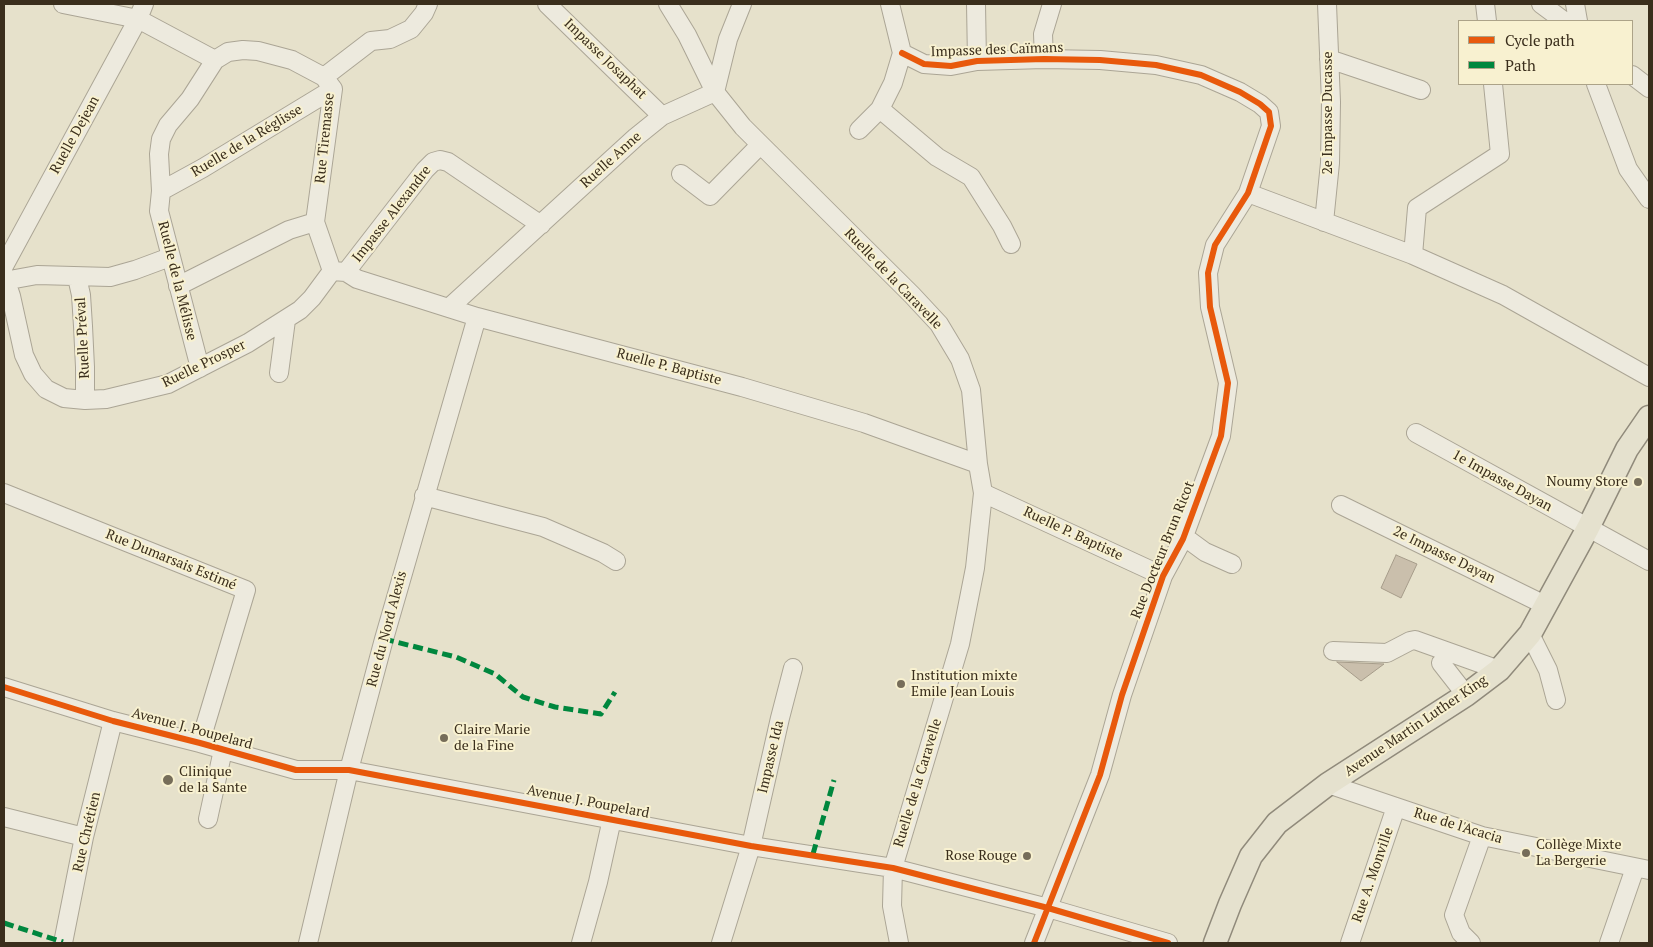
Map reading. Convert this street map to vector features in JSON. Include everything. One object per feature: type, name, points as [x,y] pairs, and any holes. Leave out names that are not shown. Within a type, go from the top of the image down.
[{"type":"main road","name":"Avenue Martin Luther King","points":[[1215,943],[1251,856],[1277,824],[1328,784],[1466,695],[1499,670],[1530,634],[1588,528],[1627,449],[1648,420]]},
{"type":"street","points":[[63,4],[141,11],[215,60]]},
{"type":"street","name":"Ruelle de la Réglisse","points":[[160,191],[203,168],[328,83],[371,41],[390,40],[411,29],[424,13],[428,4]]},
{"type":"street","name":"Impasse Josaphat","points":[[547,4],[662,116]]},
{"type":"street","name":"Ruelle de la Caravelle","points":[[668,4],[687,36],[715,92],[760,145],[939,324],[960,359],[972,390],[978,464],[983,493],[975,568],[960,644],[893,868]]},
{"type":"street","points":[[715,92],[728,38],[742,4]]},
{"type":"street","points":[[859,130],[880,109],[893,83],[902,53],[890,4]]},
{"type":"street","points":[[976,4],[977,61]]},
{"type":"street","points":[[1044,60],[1043,34],[1052,4]]},
{"type":"street","name":"2e Impasse Ducasse","points":[[1324,222],[1330,163],[1327,4]]},
{"type":"street","points":[[1485,4],[1487,20]]},
{"type":"street","points":[[1541,4],[1563,20]]},
{"type":"street","points":[[1576,4],[1578,20]]},
{"type":"street","name":"Ruelle Dejean","points":[[4,266],[141,11]]},
{"type":"street","name":"Rue Tiremasse","points":[[215,60],[228,52],[258,50],[292,60],[328,83],[315,222],[345,274]]},
{"type":"street","name":"Impasse des Caïmans","points":[[902,53],[924,64],[951,66],[977,61],[1100,60],[1156,65],[1201,75],[1240,92],[1269,112],[1271,126],[1248,193]]},
{"type":"street","points":[[1329,59],[1421,90]]},
{"type":"street","name":"Ruelle de la Mélisse","points":[[200,368],[159,211],[160,139],[190,99],[215,60]]},
{"type":"street","points":[[1633,76],[1649,88]]},
{"type":"street","points":[[1413,255],[1416,208],[1500,154],[1493,85]]},
{"type":"street","points":[[1596,85],[1628,169],[1649,199]]},
{"type":"street","name":"Ruelle Anne","points":[[450,307],[636,137],[662,116],[715,92]]},
{"type":"street","points":[[880,109],[937,157],[971,177],[1011,244]]},
{"type":"street","points":[[681,174],[710,196],[760,145]]},
{"type":"street","name":"Impasse Alexandre","points":[[345,274],[425,170],[433,162],[440,160],[448,162],[541,225]]},
{"type":"street","points":[[1248,193],[1413,255],[1503,295],[1649,377]]},
{"type":"street","name":"Rue Docteur Brun Ricot","points":[[1034,943],[1100,775],[1122,695],[1163,576],[1182,539],[1220,436],[1228,383],[1210,307],[1208,274],[1215,245],[1248,193]]},
{"type":"street","points":[[178,286],[289,230],[315,222]]},
{"type":"street","points":[[4,281],[37,275],[110,278],[170,256]]},
{"type":"street","name":"Ruelle P. Baptiste","points":[[345,274],[477,317],[630,357],[864,423],[978,464]]},
{"type":"street","name":"Ruelle Prosper","points":[[4,286],[9,290],[11,296],[24,354],[33,374],[46,389],[64,398],[84,400],[106,399],[168,384],[286,320],[345,274]]},
{"type":"street","name":"Ruelle Préval","points":[[77,276],[81,295],[86,366],[84,400]]},
{"type":"street","name":"Rue du Nord Alexis","points":[[308,943],[349,770],[424,496],[477,317]]},
{"type":"street","points":[[278,373],[286,320]]},
{"type":"street","name":"1e Impasse Dayan","points":[[1416,433],[1649,561]]},
{"type":"street","name":"Rue Dumarsais Estimé","points":[[4,493],[246,590],[200,743]]},
{"type":"street","name":"Ruelle P. Baptiste","points":[[983,493],[1163,576]]},
{"type":"street","points":[[424,496],[543,527],[603,553],[616,562]]},
{"type":"street","name":"2e Impasse Dayan","points":[[1342,505],[1547,606]]},
{"type":"street","points":[[1182,539],[1190,541],[1205,552],[1232,564]]},
{"type":"street","points":[[1530,634],[1548,670],[1556,700]]},
{"type":"street","points":[[1333,651],[1387,653],[1415,640],[1499,670]]},
{"type":"street","points":[[1441,664],[1466,695]]},
{"type":"street","name":"Impasse Ida","points":[[721,943],[750,846],[780,718],[794,668]]},
{"type":"street","name":"Avenue J. Poupelard","points":[[4,687],[113,720],[296,770],[349,770],[612,818],[750,846],[893,868],[1048,908],[1168,943]]},
{"type":"street","name":"Rue Chrétien","points":[[63,943],[84,837],[113,720]]},
{"type":"street","points":[[208,818],[223,750]]},
{"type":"street","name":"Rue de l'Acacia","points":[[1328,784],[1482,836],[1642,869]]},
{"type":"street","name":"Rue A. Monville","points":[[1350,943],[1396,807]]},
{"type":"street","points":[[4,817],[84,837]]},
{"type":"street","points":[[581,943],[598,882],[612,818]]},
{"type":"street","points":[[1471,943],[1462,933],[1454,915],[1482,836]]},
{"type":"street","points":[[893,868],[892,906],[899,943]]},
{"type":"street","points":[[1608,943],[1642,869]]},
{"type":"building","points":[[1396,555],[1417,564],[1401,598],[1381,588]]},
{"type":"building","points":[[1337,662],[1384,664],[1361,681]]},
{"type":"marked path","points":[[384,639],[456,657],[495,674],[523,697],[555,707],[601,714],[615,692]]},
{"type":"marked path","points":[[813,854],[834,780]]},
{"type":"marked path","points":[[4,923],[63,942]]},
{"type":"cycle path","points":[[902,53],[924,64],[951,66],[977,61],[1044,59],[1100,60],[1156,65],[1201,75],[1240,92],[1269,112],[1271,126],[1248,193],[1215,245],[1208,273],[1210,307],[1228,383],[1221,436],[1183,539],[1163,576],[1122,695],[1100,775],[1034,943]]},
{"type":"cycle path","points":[[4,687],[113,721],[296,770],[349,770],[751,846],[893,868],[1048,908],[1168,943]]},
{"type":"place","name":"Noumy Store","points":[[1638,482]]},
{"type":"place","name":"Institution mixte Emile Jean Louis","points":[[901,684]]},
{"type":"place","name":"Claire Marie de la Fine","points":[[444,738]]},
{"type":"place","name":"Clinique de la Sante","points":[[168,780]]},
{"type":"place","name":"Collège Mixte La Bergerie","points":[[1526,853]]},
{"type":"place","name":"Rose Rouge","points":[[1027,856]]}]
